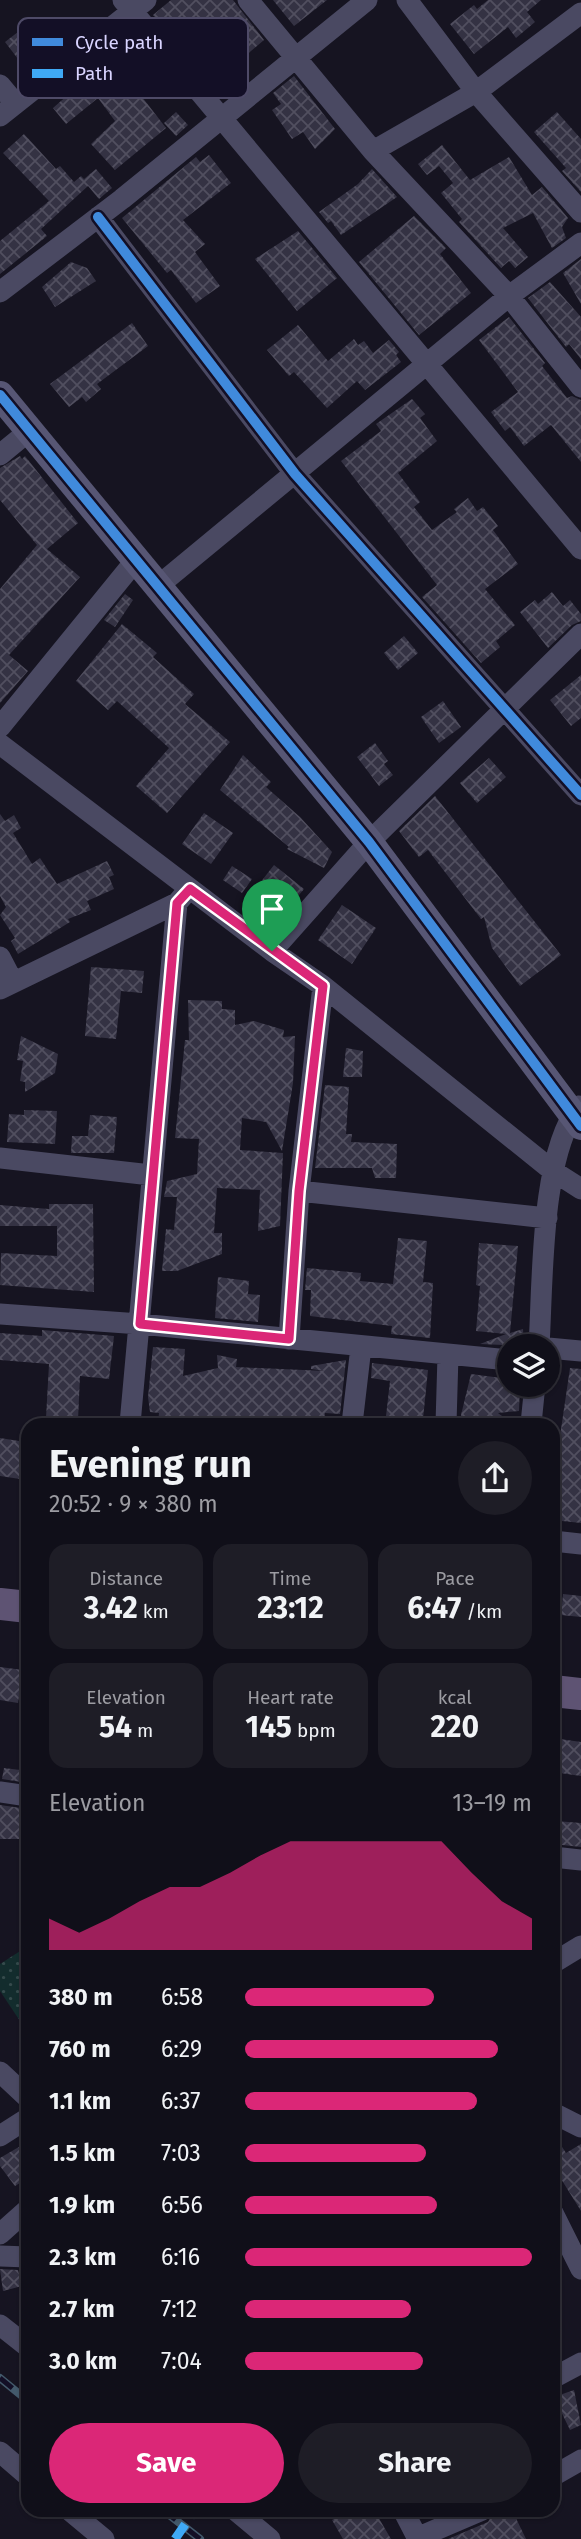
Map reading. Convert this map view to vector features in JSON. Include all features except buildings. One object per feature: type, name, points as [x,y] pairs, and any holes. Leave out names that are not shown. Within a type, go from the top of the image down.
[{"type":"main road","points":[[0,1604],[21,1606]]},
{"type":"main road","points":[[0,1624],[21,1626]]},
{"type":"main road","points":[[560,1672],[581,1674]]},
{"type":"main road","points":[[560,1691],[581,1694]]},
{"type":"street","points":[[248,0],[373,151],[509,296],[581,387]]},
{"type":"street","points":[[248,94],[367,0]]},
{"type":"street","points":[[407,0],[476,92],[581,212]]},
{"type":"street","points":[[117,18],[134,4],[145,18]]},
{"type":"street","points":[[373,151],[476,92],[581,13]]},
{"type":"street","points":[[0,85],[7,110],[21,98]]},
{"type":"street","points":[[208,98],[581,549]]},
{"type":"street","points":[[0,292],[98,217],[244,98]]},
{"type":"street","points":[[98,217],[295,474],[581,795]]},
{"type":"street","points":[[158,586],[429,365],[509,296],[581,243]]},
{"type":"street","points":[[0,395],[369,842],[578,1114],[553,1171],[547,1218],[540,1334]]},
{"type":"street","points":[[0,454],[29,431]]},
{"type":"street","points":[[0,727],[136,560]]},
{"type":"street","points":[[272,951],[369,842],[581,634]]},
{"type":"street","points":[[0,744],[183,896],[323,986],[553,1171],[581,1189]]},
{"type":"street","points":[[0,957],[7,985],[183,896]]},
{"type":"street","points":[[131,1418],[151,1175],[183,896]]},
{"type":"street","points":[[289,1339],[299,1191],[323,986]]},
{"type":"street","points":[[0,1158],[151,1175]]},
{"type":"street","points":[[299,1191],[547,1218]]},
{"type":"street","points":[[0,1314],[140,1324],[497,1359]]},
{"type":"street","points":[[353,1418],[360,1347]]},
{"type":"street","points":[[560,1349],[581,1351]]},
{"type":"street","points":[[446,1418],[448,1355]]},
{"type":"street","points":[[532,1418],[534,1397]]},
{"type":"street","points":[[560,1542],[581,1544]]},
{"type":"street","points":[[0,1791],[21,1795]]},
{"type":"street","points":[[560,1858],[581,1860]]},
{"type":"street","points":[[560,1959],[581,1946]]},
{"type":"street","points":[[0,2072],[21,2092]]},
{"type":"street","points":[[560,2116],[581,2127]]},
{"type":"street","points":[[0,2136],[21,2122]]},
{"type":"street","points":[[0,2234],[21,2215]]},
{"type":"street","points":[[560,2246],[581,2269]]},
{"type":"street","points":[[0,2256],[21,2257]]},
{"type":"street","points":[[0,2325],[21,2342]]},
{"type":"street","points":[[560,2374],[581,2363]]},
{"type":"street","points":[[0,2452],[21,2470]]},
{"type":"street","points":[[560,2472],[581,2460]]},
{"type":"street","points":[[77,2517],[104,2539]]},
{"type":"street","points":[[243,2517],[270,2539]]},
{"type":"street","points":[[406,2517],[417,2539],[466,2517]]},
{"type":"green space","points":[[21,1950],[21,2022],[0,1991],[0,1964]]},
{"type":"railway","points":[[0,2378],[21,2395]]},
{"type":"railway","points":[[172,2517],[200,2539]]},
{"type":"marked path","points":[[175,2539],[190,2517]]},
{"type":"cycle path","points":[[98,217],[295,474],[581,795]]},
{"type":"cycle path","points":[[0,395],[369,842],[581,1126]]},
{"type":"route","points":[[190,889],[272,951],[323,986],[299,1191],[289,1339],[140,1324],[177,903],[190,889]]}]
